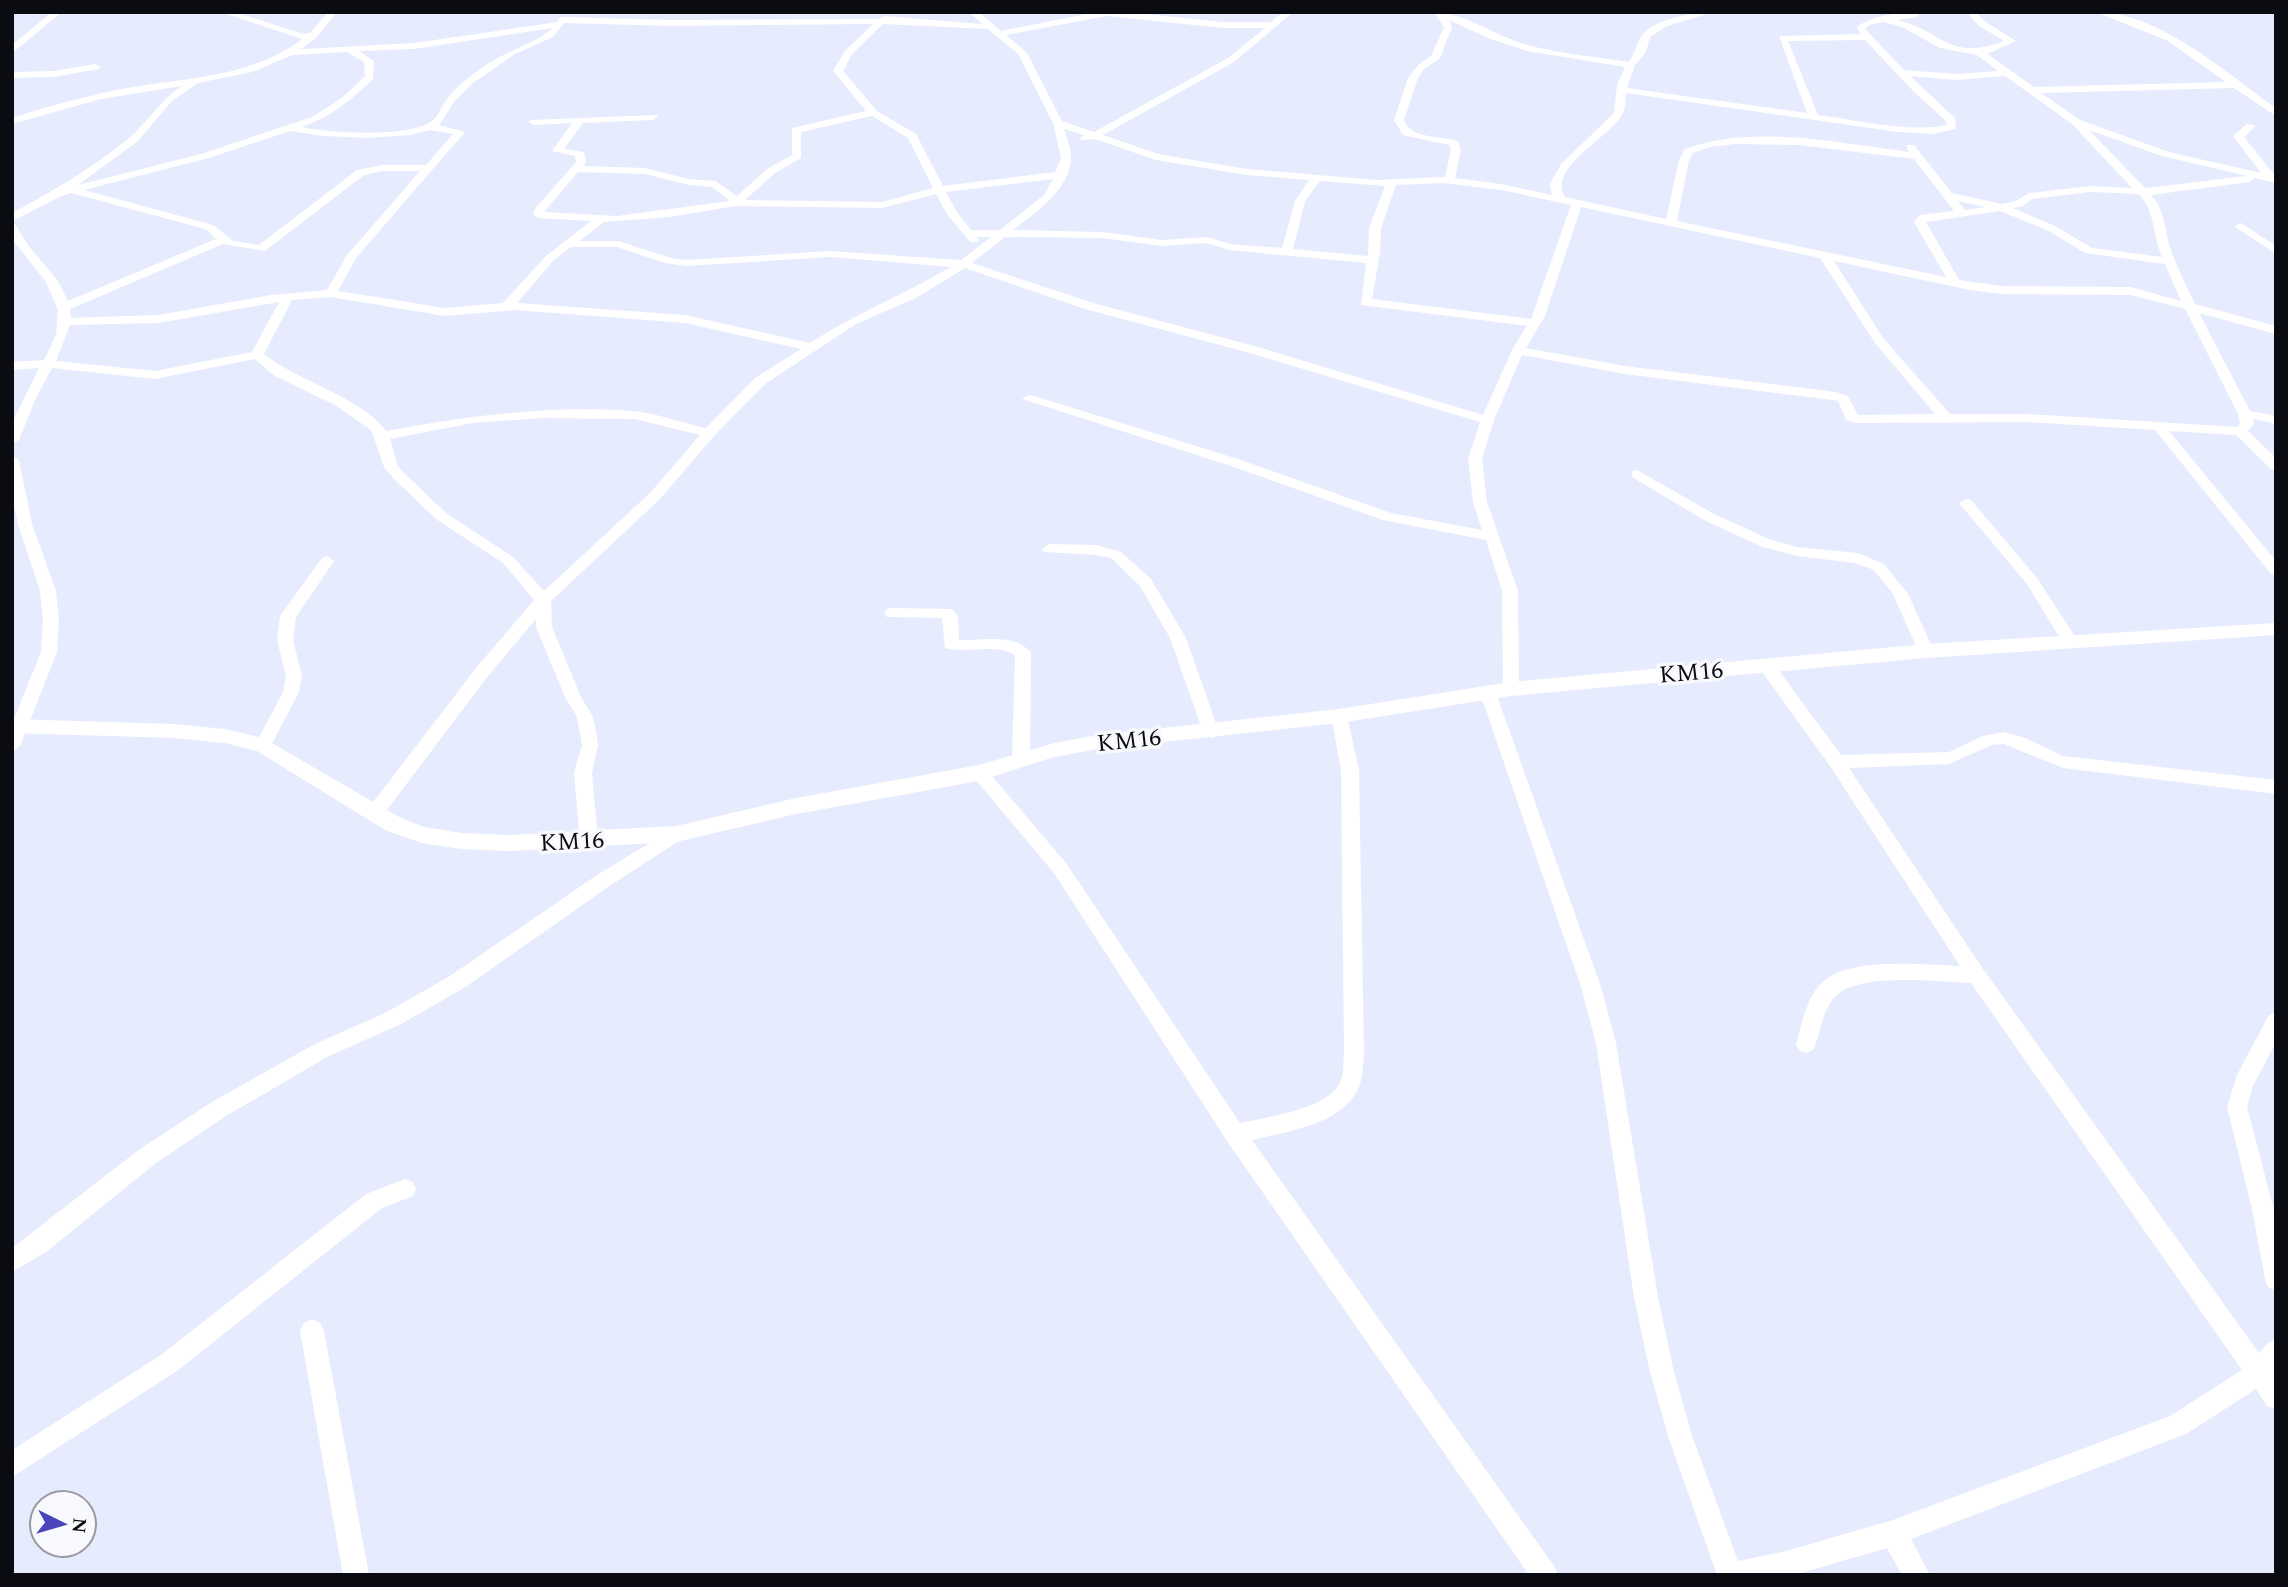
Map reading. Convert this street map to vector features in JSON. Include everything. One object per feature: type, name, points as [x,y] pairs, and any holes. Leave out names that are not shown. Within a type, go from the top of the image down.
[{"type":"street","points":[[12,50],[58,12]]},
{"type":"street","points":[[225,12],[308,38],[323,49]]},
{"type":"street","points":[[12,121],[97,97],[153,86],[194,82],[254,68],[289,53],[333,12]]},
{"type":"street","points":[[551,12],[560,22]]},
{"type":"street","points":[[901,12],[881,21],[848,53],[838,71],[873,113],[912,136],[923,153],[938,190],[967,233],[983,249]]},
{"type":"street","points":[[374,814],[482,673],[543,600],[655,496],[709,433],[760,381],[852,321],[912,295],[964,264],[1048,197],[1066,158],[1058,123],[1036,75],[1022,53],[972,12]]},
{"type":"street","points":[[1061,143],[1092,137],[1231,60],[1289,12]]},
{"type":"street","points":[[1561,200],[1555,190],[1557,179],[1578,151],[1616,118],[1622,107],[1622,90],[1631,65],[1641,52],[1646,36],[1653,30],[1710,12]]},
{"type":"street","points":[[1622,90],[1898,129],[1944,130],[1953,124],[1861,27],[1914,15],[1917,12]]},
{"type":"street","points":[[1971,12],[1981,23],[2011,41],[1980,53]]},
{"type":"street","points":[[2100,12],[2151,29],[2171,39],[2276,113]]},
{"type":"street","points":[[998,34],[1107,13],[1223,25],[1274,25]]},
{"type":"street","points":[[1440,13],[1530,49],[1631,65]]},
{"type":"street","points":[[1440,13],[1448,27]]},
{"type":"street","points":[[289,53],[323,49],[419,46],[584,16],[597,20],[671,23],[844,16],[881,21],[948,22],[987,27]]},
{"type":"street","points":[[1880,21],[1905,25],[1943,46],[1980,53],[2004,73],[2076,122],[2146,192],[2159,218],[2170,261],[2190,307],[2245,414],[2247,424],[2240,431]]},
{"type":"street","points":[[430,127],[438,121],[448,102],[463,87],[515,49],[553,34],[560,22]]},
{"type":"street","points":[[1448,27],[1477,30]]},
{"type":"street","points":[[1448,27],[1435,58],[1421,67],[1413,78],[1399,120],[1408,133],[1454,143],[1457,150],[1449,181]]},
{"type":"street","points":[[1812,115],[1782,38],[1868,37]]},
{"type":"street","points":[[347,48],[369,61]]},
{"type":"street","points":[[56,194],[205,156],[316,119],[345,100],[370,77],[369,61],[380,48]]},
{"type":"street","points":[[12,75],[53,74],[96,67]]},
{"type":"street","points":[[1902,73],[1956,76],[2004,73]]},
{"type":"street","points":[[12,218],[56,194],[125,146],[166,101],[194,82]]},
{"type":"street","points":[[2030,90],[2234,85]]},
{"type":"street","points":[[736,202],[771,171],[797,156],[796,130],[873,113]]},
{"type":"street","points":[[534,122],[653,117]]},
{"type":"street","points":[[579,121],[557,151],[582,157],[538,212],[545,216],[601,219],[670,214],[736,202],[882,205],[938,190],[1060,175]]},
{"type":"street","points":[[2076,122],[2166,154],[2273,179]]},
{"type":"street","points":[[1058,123],[1092,137],[1170,159],[1247,172],[1391,183],[1449,181],[1512,189],[1955,283],[2001,290],[2132,291],[2276,330]]},
{"type":"street","points":[[2251,126],[2238,136],[2273,179]]},
{"type":"street","points":[[288,127],[311,132],[396,135],[430,127],[460,132],[351,257],[331,293]]},
{"type":"street","points":[[1898,129],[1915,156],[1962,214]]},
{"type":"street","points":[[1671,223],[1684,160],[1689,151],[1702,146],[1777,141],[1915,156]]},
{"type":"street","points":[[71,190],[202,225],[229,244],[261,249],[267,247],[357,173],[383,168],[429,168]]},
{"type":"street","points":[[574,169],[645,171],[715,184],[736,202]]},
{"type":"street","points":[[1287,251],[1300,201],[1318,176]]},
{"type":"street","points":[[1955,283],[1920,222],[1924,217],[1962,214],[2020,204],[2026,198],[2090,189],[2146,192],[2273,179]]},
{"type":"street","points":[[1391,183],[1375,228],[1373,260],[1365,302],[1535,323]]},
{"type":"street","points":[[1948,196],[1998,206],[2051,228],[2089,251],[2170,261]]},
{"type":"street","points":[[2026,198],[2051,228]]},
{"type":"street","points":[[1511,689],[1510,590],[1480,502],[1475,459],[1487,420],[1518,350],[1535,323],[1577,203]]},
{"type":"street","points":[[506,307],[550,258],[601,219]]},
{"type":"street","points":[[2241,226],[2276,251]]},
{"type":"street","points":[[12,440],[34,387],[63,340],[65,322],[65,307],[52,281],[13,231]]},
{"type":"street","points":[[967,233],[1102,235],[1162,243],[1207,240],[1229,247],[1373,260]]},
{"type":"street","points":[[65,307],[223,240]]},
{"type":"street","points":[[567,244],[618,244],[686,264],[830,254],[964,264],[984,273],[1033,285],[1088,306],[1254,349],[1487,420]]},
{"type":"street","points":[[1824,254],[1851,304],[1946,418]]},
{"type":"street","points":[[65,322],[158,319],[331,293],[445,312],[506,307],[685,319],[810,347]]},
{"type":"street","points":[[257,355],[288,298]]},
{"type":"street","points":[[1518,350],[1651,374],[1836,396],[1843,399],[1852,416],[1857,419],[2051,419],[2240,431],[2276,466]]},
{"type":"street","points":[[12,366],[49,365],[155,375],[257,355]]},
{"type":"street","points":[[257,355],[278,372],[340,402],[376,427],[382,436],[391,467],[407,484],[441,516],[508,560],[543,600],[544,627],[573,696],[585,717],[590,745],[583,773],[589,840]]},
{"type":"street","points":[[1029,399],[1236,463],[1388,517],[1493,537]]},
{"type":"street","points":[[382,436],[473,419],[543,414],[635,415],[709,433]]},
{"type":"street","points":[[2245,414],[2276,420]]},
{"type":"street","points":[[2160,428],[2276,571]]},
{"type":"street","points":[[12,460],[25,524],[48,591],[51,620],[49,652],[17,726],[12,746]]},
{"type":"street","points":[[1637,474],[1688,505],[1759,541],[1787,550],[1863,559],[1880,568],[1892,579],[1926,651]]},
{"type":"street","points":[[1966,503],[2032,581],[2070,641]]},
{"type":"street","points":[[1049,549],[1096,550],[1116,555],[1146,583],[1178,638],[1211,732]]},
{"type":"street","points":[[263,746],[291,692],[294,676],[285,640],[288,616],[327,561]]},
{"type":"street","points":[[892,613],[947,613],[950,616],[951,644],[968,647],[1010,646],[1023,653],[1021,759]]},
{"type":"street","name":"KM16","points":[[17,726],[174,731],[225,736],[263,746],[374,814],[422,835],[507,844],[676,834],[796,806],[979,773],[1021,759],[1098,742],[1211,732],[1339,716],[1511,689],[1926,651],[2276,629]]},
{"type":"street","points":[[1766,665],[1836,762],[1976,975],[2276,1397]]},
{"type":"street","points":[[1488,693],[1597,1009],[1606,1043],[1646,1297],[1661,1368],[1680,1436],[1730,1575],[1786,1564],[1893,1533],[2177,1425],[2258,1374],[2276,1351]]},
{"type":"street","points":[[1235,1134],[1316,1113],[1338,1102],[1349,1086],[1354,1054],[1350,770],[1339,716]]},
{"type":"street","points":[[1836,762],[1951,758],[1989,740],[2004,738],[2024,744],[2048,759],[2063,762],[2272,790]]},
{"type":"street","points":[[979,773],[1060,868],[1235,1134],[1545,1575]]},
{"type":"street","points":[[12,1261],[38,1244],[148,1156],[219,1109],[322,1051],[394,1018],[457,982],[604,880],[676,834]]},
{"type":"street","points":[[1806,1044],[1818,1004],[1834,984],[1902,972],[1976,975]]},
{"type":"street","points":[[2276,1021],[2270,1056],[2238,1092],[2237,1107],[2263,1209],[2276,1279]]},
{"type":"street","points":[[12,1465],[169,1363],[374,1202],[405,1189]]},
{"type":"street","points":[[312,1331],[356,1575]]},
{"type":"street","points":[[1893,1533],[1917,1575]]}]
